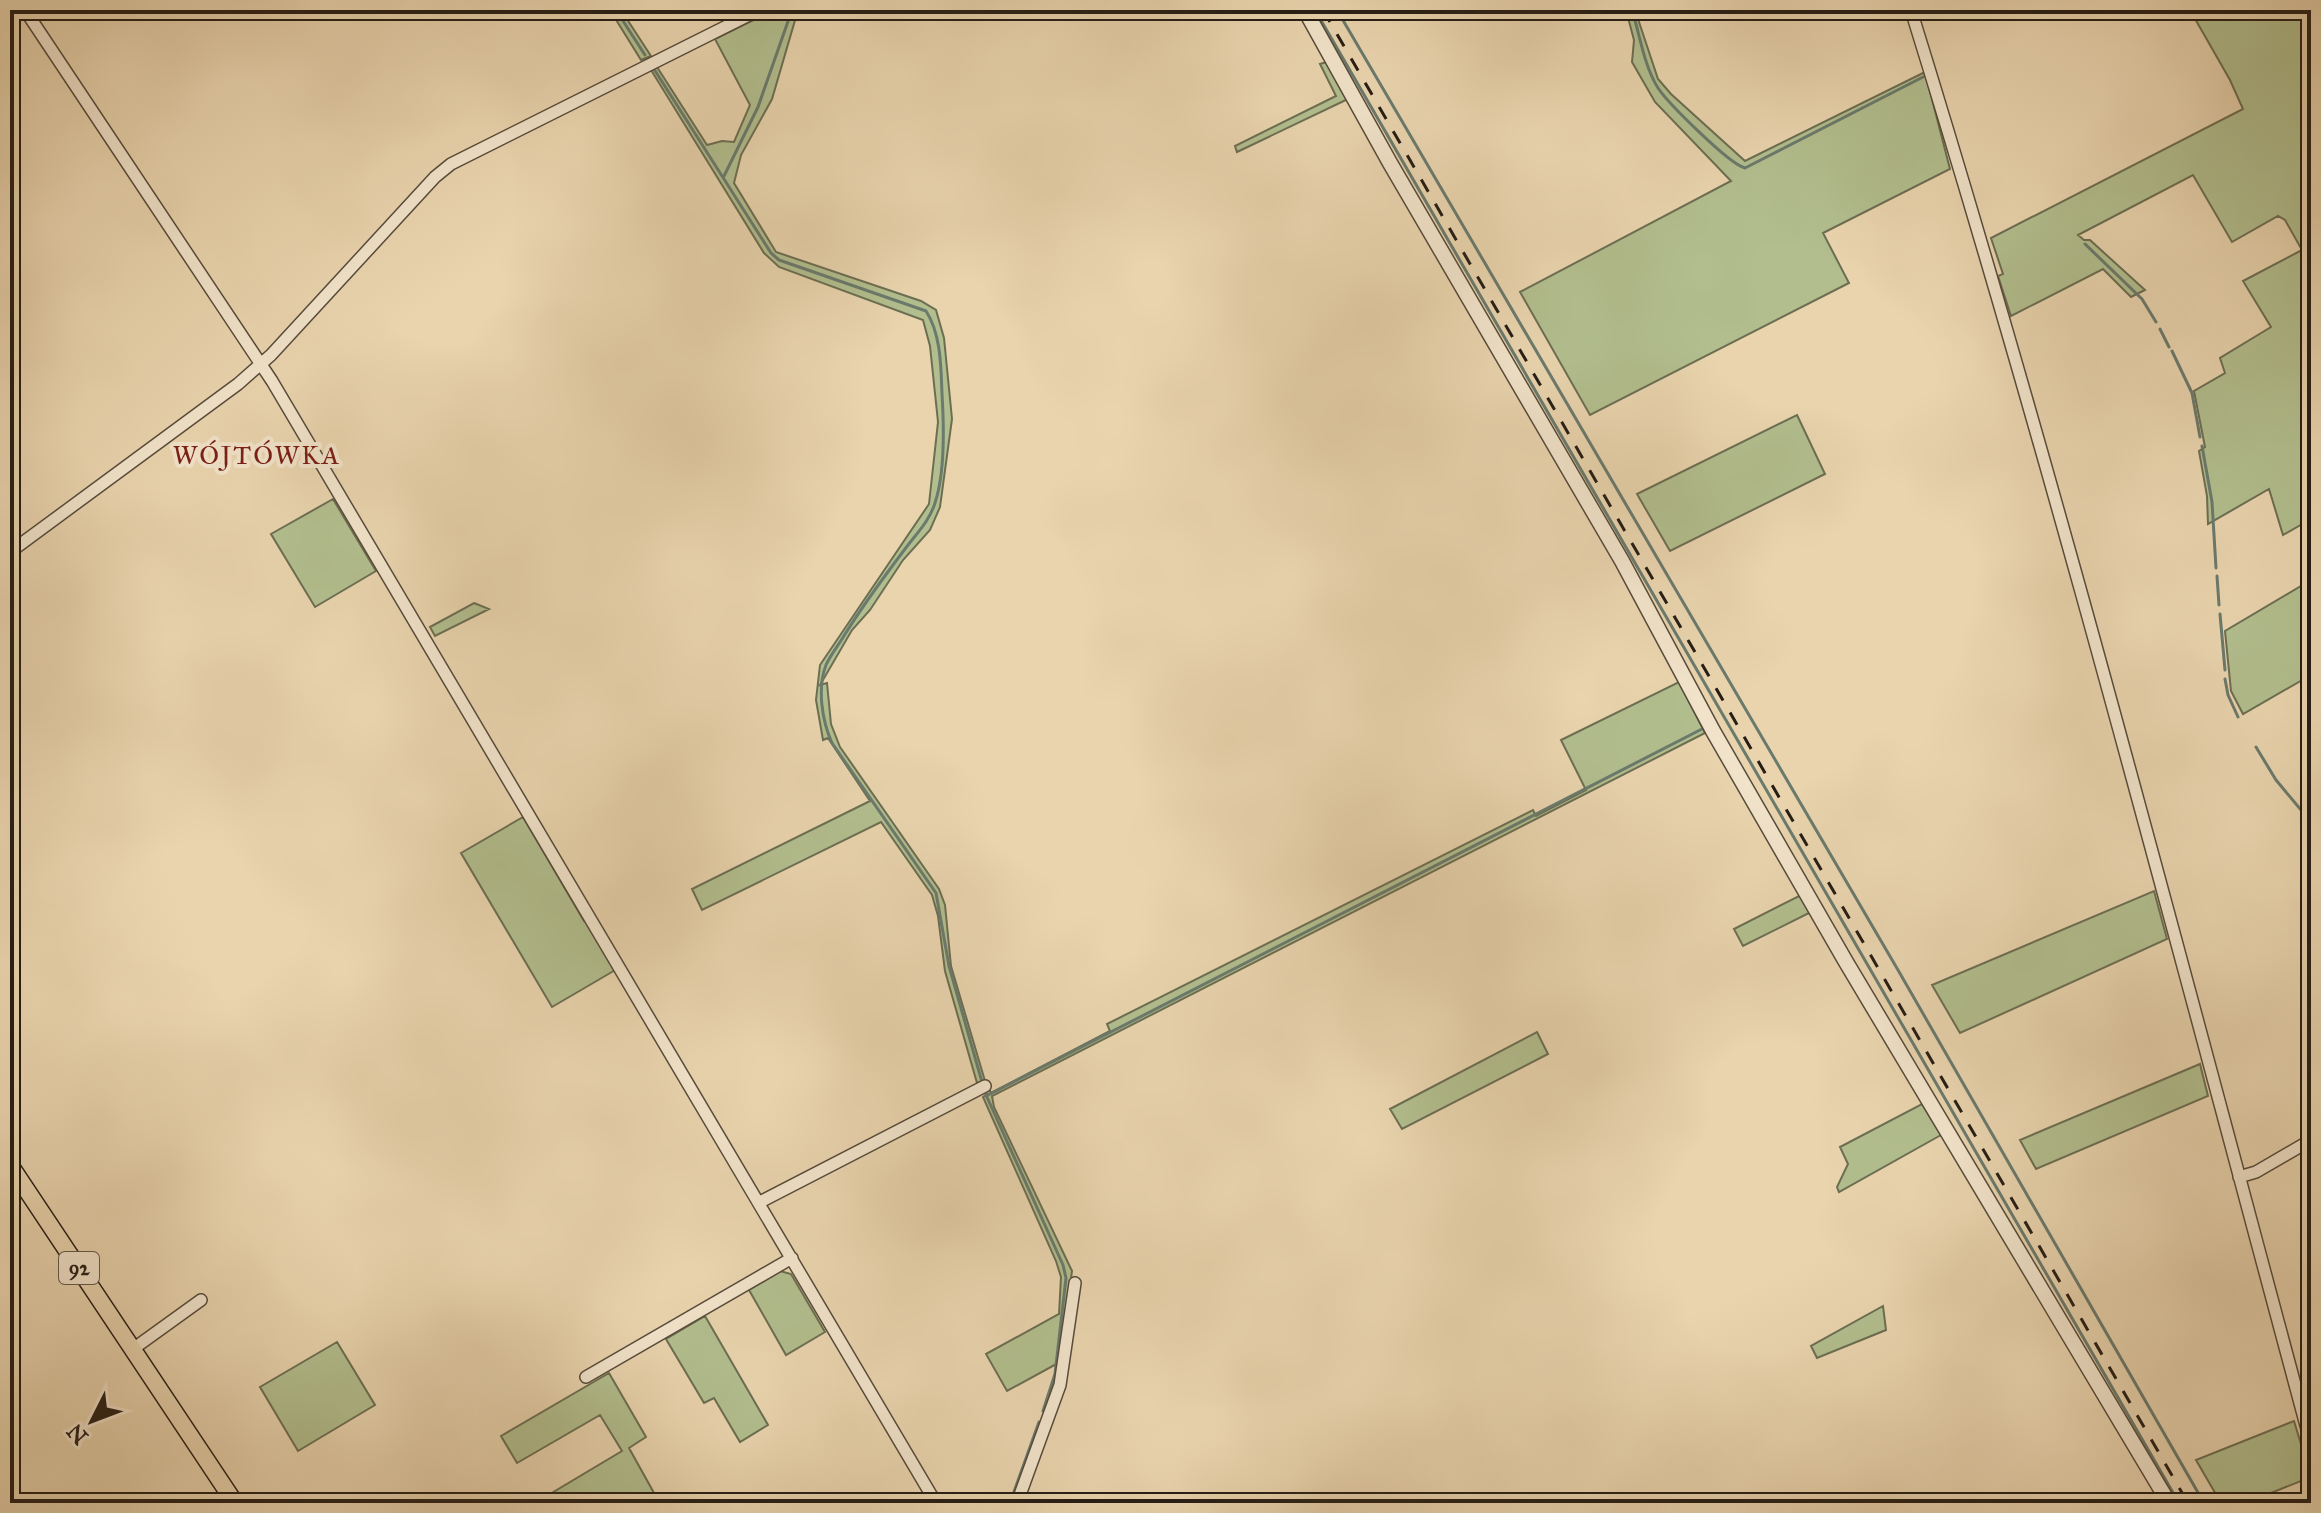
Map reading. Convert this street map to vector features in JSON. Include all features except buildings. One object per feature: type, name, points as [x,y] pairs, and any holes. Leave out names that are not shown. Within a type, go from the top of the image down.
[{"type":"main road","name":"92","points":[[10,1165],[235,1503]]},
{"type":"street","points":[[25,10],[272,381],[936,1503]]},
{"type":"street","points":[[10,552],[197,415],[260,364],[435,177],[451,164],[759,10]]},
{"type":"street","points":[[1305,10],[1390,163],[1622,561],[1713,731],[1853,973],[2169,1503]]},
{"type":"street","points":[[1911,10],[2155,857],[2311,1444]]},
{"type":"street","points":[[760,1202],[985,1086]]},
{"type":"street","points":[[2239,1177],[2256,1172],[2311,1140]]},
{"type":"street","points":[[586,1377],[792,1258]]},
{"type":"street","points":[[1017,1503],[1060,1385],[1075,1283]]},
{"type":"street","points":[[133,1349],[201,1300]]},
{"type":"green space","points":[[610,10],[621,10],[651,56],[641,60]]},
{"type":"green space","points":[[774,10],[798,10],[772,99],[741,155],[734,183],[776,252],[921,301],[936,310],[944,338],[952,419],[940,507],[930,530],[903,560],[870,610],[852,630],[820,685],[827,683],[831,724],[840,747],[939,889],[945,905],[951,966],[985,1081],[977,1083],[945,971],[932,895],[881,822],[702,910],[692,889],[870,801],[828,738],[823,740],[816,700],[820,665],[929,504],[938,422],[930,346],[923,320],[779,267],[764,253],[651,70],[657,67],[707,145],[734,142],[750,105],[715,39]]},
{"type":"green space","points":[[1626,10],[1635,10],[1658,79],[1745,161],[1925,72],[1950,169],[1823,233],[1849,283],[1590,415],[1520,292],[1731,181],[1655,102],[1632,62],[1634,40]]},
{"type":"green space","points":[[2190,10],[2311,10],[2311,519],[2283,535],[2269,489],[2208,524],[2207,496],[2199,451],[2205,447],[2194,391],[2225,373],[2220,358],[2271,327],[2243,281],[2302,250],[2285,220],[2278,216],[2232,242],[2193,175],[2078,235],[2090,240],[2145,290],[2131,297],[2103,269],[2011,316],[1998,276],[2003,274],[1991,238],[2243,109]]},
{"type":"green space","points":[[1327,62],[1348,99],[1237,152],[1235,146],[1336,96],[1320,64]]},
{"type":"green space","points":[[1797,415],[1825,474],[1670,551],[1637,494]]},
{"type":"green space","points":[[333,499],[376,571],[315,607],[271,534]]},
{"type":"green space","points":[[2311,580],[2311,675],[2243,714],[2231,691],[2225,631]]},
{"type":"green space","points":[[474,603],[489,609],[435,636],[430,627]]},
{"type":"green space","points":[[1679,682],[1705,733],[992,1096],[994,1107],[1072,1271],[1060,1362],[1007,1391],[986,1354],[1059,1314],[1061,1277],[983,1097],[987,1094],[985,1091],[989,1089],[991,1093],[1110,1031],[1107,1024],[1533,810],[1536,816],[1586,790],[1561,740]]},
{"type":"green space","points":[[523,817],[584,921],[588,919],[617,969],[552,1007],[461,853]]},
{"type":"green space","points":[[2154,891],[2167,939],[1960,1033],[1932,985]]},
{"type":"green space","points":[[1801,895],[1811,912],[1743,946],[1734,929]]},
{"type":"green space","points":[[1537,1032],[1548,1054],[1402,1129],[1390,1109]]},
{"type":"green space","points":[[2200,1064],[2208,1096],[2036,1169],[2020,1140]]},
{"type":"green space","points":[[1922,1104],[1941,1135],[1839,1192],[1837,1187],[1848,1164],[1840,1147]]},
{"type":"green space","points":[[780,1271],[791,1274],[825,1332],[786,1355],[749,1290]]},
{"type":"green space","points":[[1883,1306],[1886,1330],[1817,1358],[1811,1346]]},
{"type":"green space","points":[[705,1316],[768,1425],[740,1442],[714,1398],[704,1403],[666,1339]]},
{"type":"green space","points":[[337,1342],[375,1405],[298,1451],[260,1387]]},
{"type":"green space","points":[[609,1373],[646,1437],[629,1448],[654,1493],[637,1503],[535,1503],[622,1451],[600,1415],[517,1463],[501,1436]]},
{"type":"green space","points":[[2294,1421],[2311,1477],[2246,1503],[2221,1503],[2196,1460]]},
{"type":"waterway","points":[[616,10],[645,55]]},
{"type":"waterway","points":[[724,176],[758,107],[792,10]]},
{"type":"waterway","points":[[1315,10],[2179,1503]]},
{"type":"waterway","points":[[1337,10],[1898,970],[2204,1503]]},
{"type":"waterway","points":[[1632,10],[1646,60],[1658,88],[1713,145],[1745,168],[1923,77]]},
{"type":"waterway","points":[[654,69],[771,253],[779,260],[926,311],[935,330],[940,362],[943,435],[941,478],[935,503],[926,522],[872,593],[829,658],[823,674],[822,704],[832,743],[936,893],[949,966],[982,1082]]},
{"type":"waterway","points":[[2085,244],[2142,299],[2156,322]]},
{"type":"waterway","points":[[2160,329],[2169,347]]},
{"type":"waterway","points":[[2172,351],[2192,393],[2200,437]]},
{"type":"waterway","points":[[2202,446],[2212,502],[2216,568]]},
{"type":"waterway","points":[[2217,576],[2219,605]]},
{"type":"waterway","points":[[2220,614],[2225,670]]},
{"type":"waterway","points":[[2225,679],[2238,717]]},
{"type":"waterway","points":[[986,1096],[1702,729]]},
{"type":"waterway","points":[[2256,747],[2276,780],[2311,822]]},
{"type":"waterway","points":[[986,1095],[1063,1265],[1066,1278],[1055,1374],[1043,1411]]},
{"type":"waterway","points":[[1010,1503],[1039,1422]]},
{"type":"railway","points":[[1323,10],[2188,1503]]},
{"type":"district","name":"WÓJTÓWKA","points":[[257,455]]}]
